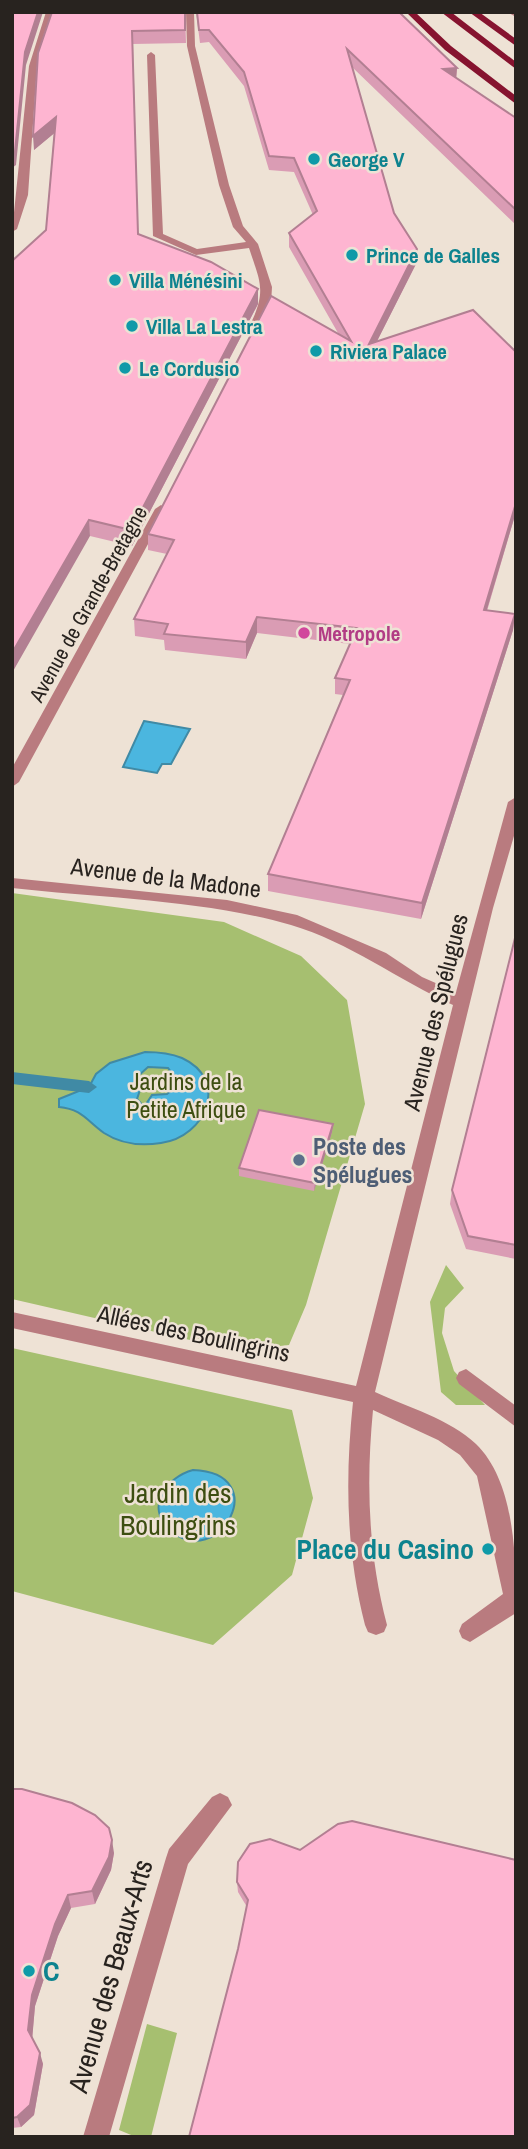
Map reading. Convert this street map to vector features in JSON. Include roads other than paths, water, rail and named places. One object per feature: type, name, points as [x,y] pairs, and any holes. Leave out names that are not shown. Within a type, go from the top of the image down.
[{"type":"main road","points":[[410,12],[448,48],[516,101]]},
{"type":"main road","points":[[445,12],[516,66]]},
{"type":"main road","points":[[473,12],[516,43]]},
{"type":"street","points":[[12,229],[23,195],[33,66],[50,12]]},
{"type":"street","points":[[190,12],[191,46],[224,185],[238,227],[253,244],[267,287],[266,304],[249,340]]},
{"type":"street","points":[[511,12],[516,15]]},
{"type":"street","points":[[151,55],[158,236],[196,252],[253,244]]},
{"type":"street","name":"Avenue de Grande-Bretagne","points":[[12,782],[166,501]]},
{"type":"street","name":"Avenue des Spélugues","points":[[376,1625],[362,1575],[356,1520],[358,1453],[364,1396],[462,1002],[516,802]]},
{"type":"street","name":"Avenue de la Madone","points":[[12,883],[227,905],[297,921],[380,957],[416,981],[462,1002]]},
{"type":"street","name":"Allées des Boulingrins","points":[[12,1320],[364,1396],[445,1434],[467,1449],[487,1472],[515,1600]]},
{"type":"street","points":[[466,1378],[516,1418]]},
{"type":"street","points":[[470,1631],[515,1600]]},
{"type":"street","name":"Avenue des Beaux-Arts","points":[[96,2137],[178,1858],[220,1805]]},
{"type":"water","points":[[144,721],[190,729],[171,764],[162,764],[157,773],[123,767]]},
{"type":"water","points":[[145,1052],[182,1058],[197,1068],[205,1080],[208,1093],[200,1119],[177,1139],[139,1144],[111,1137],[79,1113],[59,1107],[59,1099],[89,1087],[96,1074],[110,1063]],"holes":[[[148,1067],[168,1068],[174,1076],[172,1090],[167,1094],[152,1095],[144,1107],[137,1099],[141,1087],[137,1077]]]},
{"type":"water","points":[[193,1470],[218,1475],[231,1487],[234,1502],[230,1517],[220,1531],[205,1539],[188,1540],[170,1530],[162,1521],[159,1502],[167,1486]]},
{"type":"waterway","points":[[12,1078],[89,1087]]},
{"type":"place","name":"George V","points":[[314,159]]},
{"type":"place","name":"Prince de Galles","points":[[352,255]]},
{"type":"place","name":"Villa Ménésini","points":[[115,280]]},
{"type":"place","name":"Villa La Lestra","points":[[132,326]]},
{"type":"place","name":"Riviera Palace","points":[[316,351]]},
{"type":"place","name":"Le Cordusio","points":[[125,368]]},
{"type":"place","name":"Metropole","points":[[304,633]]},
{"type":"place","name":"Poste des Spélugues","points":[[299,1160]]},
{"type":"place","name":"Place du Casino","points":[[488,1549]]},
{"type":"place","name":"C","points":[[29,1971]]},
{"type":"park label","name":"Jardins de la Petite Afrique","points":[[186,1095]]},
{"type":"park label","name":"Jardin des Boulingrins","points":[[178,1509]]}]
